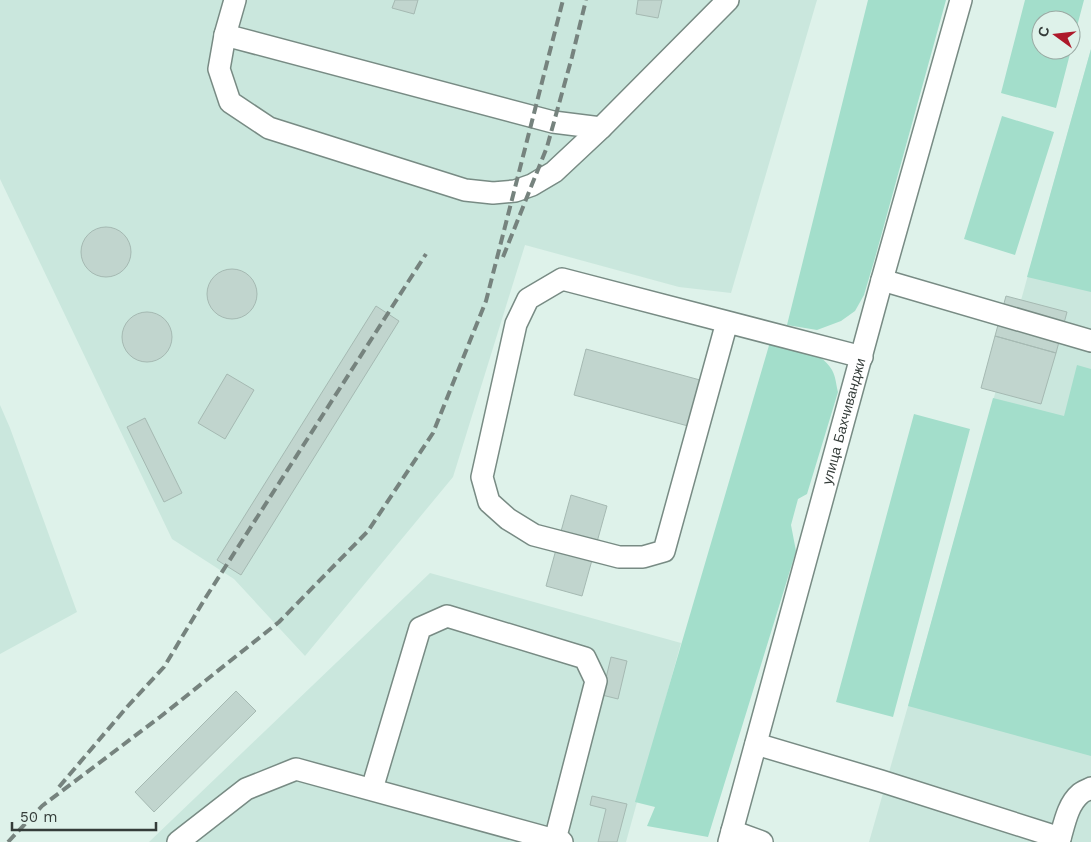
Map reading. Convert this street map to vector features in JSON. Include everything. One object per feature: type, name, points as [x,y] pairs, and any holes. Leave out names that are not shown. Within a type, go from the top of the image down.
[{"type":"street","points":[[235,0],[225,36],[219,69],[230,102],[269,128],[465,190],[493,194],[532,186],[554,172],[601,128],[728,0]]},
{"type":"street","name":"улица Бахчиванджи","points":[[731,836],[882,280],[961,0]]},
{"type":"street","points":[[225,36],[554,122],[601,128]]},
{"type":"street","points":[[727,322],[664,551],[642,557],[619,557],[534,534],[508,519],[489,502],[482,478],[516,324],[528,299],[562,280],[727,322],[862,357]]},
{"type":"street","points":[[882,280],[1091,341]]},
{"type":"street","points":[[178,842],[246,789],[296,769],[372,790],[558,841],[596,681],[585,658],[446,616],[420,628],[372,790]]},
{"type":"street","points":[[756,744],[882,781],[1060,840],[1067,814],[1072,804],[1080,794],[1091,788]]},
{"type":"street","points":[[731,836],[762,842]]},
{"type":"shaded area","points":[[0,0],[817,0],[731,293],[679,287],[525,245],[453,477],[305,656],[234,579],[172,539],[0,179]]},
{"type":"shaded area","points":[[1091,49],[1091,842],[869,842],[908,706]]},
{"type":"shaded area","points":[[0,405],[77,612],[0,654]]},
{"type":"shaded area","points":[[430,573],[681,643],[626,842],[149,842]]},
{"type":"green space","points":[[868,0],[946,0],[864,295],[855,311],[841,321],[817,330],[787,325]]},
{"type":"green space","points":[[1025,0],[1084,0],[1081,11],[1031,10],[1031,60],[1068,60],[1056,108],[1001,93]]},
{"type":"green space","points":[[1091,49],[1091,292],[1027,277]]},
{"type":"green space","points":[[1002,116],[1054,132],[1015,255],[964,239]]},
{"type":"green space","points":[[770,342],[804,350],[820,357],[832,370],[838,392],[807,494],[798,499],[791,525],[796,551],[708,837],[647,826],[655,807],[635,802]]},
{"type":"green space","points":[[1077,365],[1091,369],[1091,756],[908,706],[993,398],[1064,416]]},
{"type":"green space","points":[[914,414],[970,429],[893,717],[836,702]]},
{"type":"building","points":[[395,0],[418,0],[414,14],[392,8]]},
{"type":"building","points":[[638,0],[662,0],[658,18],[636,14]]},
{"type":"building","points":[[101,227],[111,227],[124,234],[131,247],[131,257],[124,270],[111,277],[101,277],[92,273],[85,266],[81,257],[81,247],[85,238],[92,231]]},
{"type":"building","points":[[227,269],[237,269],[250,276],[257,289],[257,299],[250,312],[237,319],[227,319],[218,315],[211,308],[207,299],[207,289],[211,280],[218,273]]},
{"type":"building","points":[[1006,296],[1067,312],[1056,353],[995,336]]},
{"type":"building","points":[[376,306],[399,321],[241,575],[217,560]]},
{"type":"building","points":[[142,312],[152,312],[165,319],[172,332],[172,342],[165,355],[152,362],[142,362],[133,358],[126,351],[122,342],[122,332],[126,323],[133,316]]},
{"type":"building","points":[[995,336],[1056,353],[1041,404],[981,388]]},
{"type":"building","points":[[586,349],[700,380],[688,426],[574,395]]},
{"type":"building","points":[[227,374],[254,390],[225,439],[198,423]]},
{"type":"building","points":[[145,418],[182,493],[164,502],[127,427]]},
{"type":"building","points":[[571,495],[607,506],[582,596],[546,586]]},
{"type":"building","points":[[611,657],[627,661],[618,699],[602,695]]},
{"type":"building","points":[[236,691],[256,711],[154,812],[135,792]]},
{"type":"building","points":[[592,796],[627,804],[617,842],[598,842],[606,809],[590,805]]},
{"type":"railway","points":[[8,842],[42,806],[160,717],[279,622],[368,531],[433,433],[486,301],[563,0]]},
{"type":"railway","points":[[503,257],[547,147],[586,0]]},
{"type":"railway","points":[[59,787],[127,707],[164,667],[206,597],[426,254]]}]
